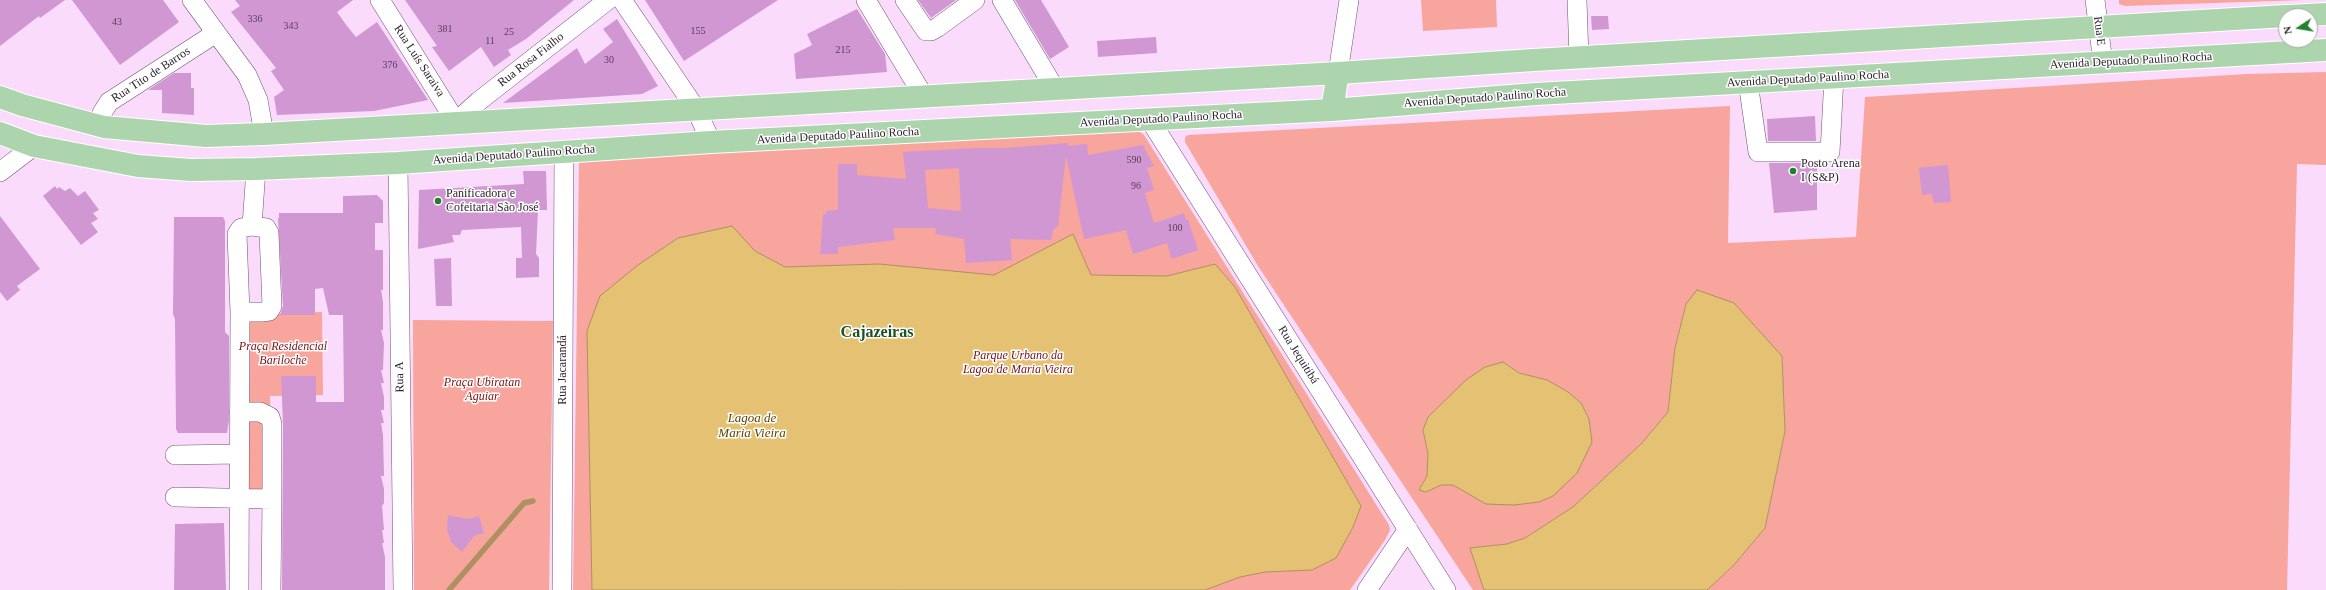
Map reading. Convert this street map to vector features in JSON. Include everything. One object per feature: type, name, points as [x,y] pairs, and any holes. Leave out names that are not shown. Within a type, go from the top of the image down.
[{"type":"main road","points":[[0,97],[51,114],[104,127],[206,136],[264,134],[1338,73],[2278,17]]},
{"type":"main road","name":"Avenida Deputado Paulino Rocha","points":[[0,133],[34,146],[138,166],[191,170],[256,169],[398,163],[711,142],[1332,110],[1536,94],[2326,50]]},
{"type":"main road","points":[[1332,110],[1338,73]]},
{"type":"street","points":[[192,0],[247,75],[258,100],[264,134]]},
{"type":"street","name":"Rua Luís Saraiva","points":[[380,0],[456,122]]},
{"type":"street","name":"Rua Rosa Fialho","points":[[456,122],[479,101],[608,0]]},
{"type":"street","points":[[622,0],[696,109],[711,142]]},
{"type":"street","points":[[866,0],[924,97]]},
{"type":"street","points":[[905,0],[926,31],[931,31],[938,27],[975,0]]},
{"type":"street","points":[[1002,0],[1055,89]]},
{"type":"street","points":[[1338,73],[1349,0]]},
{"type":"street","points":[[1577,0],[1579,58]]},
{"type":"street","name":"Rua E","points":[[2095,0],[2103,62]]},
{"type":"street","name":"Rua Tito de Barros","points":[[104,127],[101,120],[102,113],[109,102],[216,33]]},
{"type":"street","points":[[1748,82],[1758,152],[1830,152],[1834,78]]},
{"type":"street","name":"Rua Jequitibá","points":[[1150,120],[1446,590]]},
{"type":"street","points":[[0,172],[34,146]]},
{"type":"street","name":"Rua Jacarandá","points":[[562,590],[564,151]]},
{"type":"street","name":"Rua A","points":[[398,163],[403,590]]},
{"type":"street","points":[[252,226],[256,169]]},
{"type":"street","points":[[239,590],[240,312],[237,234],[241,228],[252,226],[264,227],[269,233],[272,306],[268,311],[240,312]]},
{"type":"street","points":[[239,412],[260,412],[270,417],[272,424],[270,590]]},
{"type":"street","points":[[175,455],[239,454]]},
{"type":"street","points":[[175,497],[272,499]]},
{"type":"street","points":[[1367,590],[1408,529]]},
{"type":"green space","points":[[1421,0],[1496,0],[1497,27],[1423,31]]},
{"type":"green space","points":[[2119,0],[2304,0],[2125,6],[2119,4]]},
{"type":"green space","points":[[2326,72],[2326,165],[2297,164],[2287,590],[1707,590],[1733,566],[1765,528],[1785,431],[1782,356],[1686,304],[1675,348],[1668,412],[1642,443],[1573,507],[1525,538],[1507,544],[1470,548],[1484,590],[1473,590],[1258,266],[1185,142],[1185,137],[1188,135],[1730,106],[1728,243],[1856,237],[1865,97],[2247,74]],"holes":[[[1503,362],[1519,373],[1547,380],[1568,392],[1581,403],[1589,419],[1453,485],[1441,485],[1426,492],[1419,490],[1427,476],[1428,454],[1423,430],[1428,417],[1446,400]]]},
{"type":"green space","name":"Lagoa de Maria Vieira","points":[[1134,127],[1144,135],[1389,525],[1390,530],[1385,540],[1350,590],[573,590],[579,161]]},
{"type":"green space","name":"Praça Residencial Bariloche","points":[[322,312],[323,395],[270,396],[272,491],[247,491],[244,315]]},
{"type":"green space","name":"Praça Ubiratan Aguiar","points":[[413,320],[553,321],[549,590],[414,590]]},
{"type":"water","name":"Lagoa de Maria Vieira","points":[[732,226],[755,251],[785,267],[879,264],[994,275],[1073,234],[1091,275],[1167,276],[1215,264],[1235,287],[1361,506],[1353,527],[1336,558],[1312,570],[1265,572],[1240,577],[1205,590],[592,590],[587,331],[600,296],[638,265],[678,238]]},
{"type":"water","points":[[1697,290],[1734,303],[1782,356],[1785,431],[1765,528],[1733,566],[1707,590],[1484,590],[1470,548],[1507,544],[1525,538],[1573,507],[1642,443],[1668,412],[1675,348],[1686,304]]},
{"type":"water","points":[[1503,362],[1519,373],[1547,380],[1568,392],[1581,403],[1589,419],[1592,442],[1577,473],[1553,496],[1539,502],[1514,505],[1486,504],[1453,485],[1441,485],[1426,492],[1419,490],[1427,476],[1428,454],[1423,430],[1428,417],[1466,380],[1485,367]]},
{"type":"building","points":[[0,0],[65,0],[40,18],[39,16],[0,46]]},
{"type":"building","points":[[72,0],[163,0],[179,22],[120,65]]},
{"type":"building","points":[[235,0],[353,0],[337,12],[347,26],[356,37],[377,22],[428,100],[374,111],[277,115],[274,97],[284,90],[271,71],[276,68],[231,12],[240,6]]},
{"type":"building","points":[[405,0],[574,0],[526,39],[508,50],[511,55],[494,67],[481,47],[449,71],[432,47],[437,46]]},
{"type":"building","points":[[645,0],[778,0],[684,61]]},
{"type":"building","points":[[918,0],[956,0],[931,18]]},
{"type":"building","points":[[1015,0],[1041,0],[1069,47],[1050,59]]},
{"type":"building","points":[[857,9],[885,54],[887,72],[796,79],[794,54],[812,45],[807,34]]},
{"type":"building","points":[[1591,16],[1608,16],[1609,29],[1592,30]]},
{"type":"building","points":[[617,19],[658,86],[642,94],[503,103],[577,48],[585,64],[613,42],[603,29]]},
{"type":"building","points":[[1156,37],[1157,53],[1098,57],[1097,41]]},
{"type":"building","points":[[174,73],[191,73],[191,88],[194,88],[194,115],[162,113],[162,90],[148,90]]},
{"type":"building","points":[[1815,116],[1816,141],[1768,141],[1767,119]]},
{"type":"building","points":[[1068,143],[1068,146],[1087,144],[1088,155],[1143,145],[1154,166],[1147,168],[1154,190],[1145,193],[1154,223],[1184,213],[1186,220],[1188,219],[1198,250],[1172,259],[1167,243],[1133,254],[1126,230],[1084,239],[1066,156],[1058,226],[1053,230],[1051,240],[1010,239],[1012,260],[966,263],[964,239],[935,234],[936,228],[893,228],[895,240],[838,247],[838,254],[820,254],[823,215],[826,214],[826,211],[838,210],[838,164],[857,164],[857,175],[906,179],[903,152],[1005,148]],"holes":[[[959,168],[961,211],[928,208],[925,170]]]},
{"type":"building","points":[[1769,163],[1817,163],[1817,210],[1774,213]]},
{"type":"building","points":[[1948,165],[1951,202],[1934,203],[1932,194],[1922,195],[1919,168]]},
{"type":"building","points":[[523,171],[546,171],[547,210],[538,210],[536,254],[539,258],[539,277],[516,278],[516,258],[522,258],[521,227],[462,230],[460,235],[452,235],[454,242],[418,249],[419,190],[524,184]]},
{"type":"building","points":[[55,186],[57,189],[59,187],[65,191],[70,188],[78,196],[85,191],[99,210],[93,213],[98,219],[91,223],[98,232],[81,245],[43,196]]},
{"type":"building","points":[[377,195],[383,201],[383,223],[375,223],[375,250],[383,250],[383,290],[381,290],[383,302],[383,330],[381,330],[384,343],[383,370],[381,370],[384,383],[381,383],[384,397],[384,410],[381,410],[384,423],[381,423],[383,435],[384,476],[381,476],[384,489],[384,503],[382,506],[384,530],[382,530],[384,543],[382,543],[385,557],[385,590],[282,590],[283,424],[281,376],[316,376],[316,402],[344,402],[343,315],[329,315],[323,288],[315,289],[315,315],[280,315],[283,306],[278,218],[279,213],[343,213],[343,196]]},
{"type":"building","points":[[0,216],[40,269],[17,286],[20,290],[7,301],[0,292]]},
{"type":"building","points":[[174,217],[223,217],[225,221],[225,332],[229,336],[229,420],[227,433],[178,433],[176,429],[175,319],[173,314]]},
{"type":"building","points":[[451,258],[452,306],[436,306],[434,259]]},
{"type":"building","points":[[448,515],[468,519],[479,516],[484,533],[474,536],[462,552],[451,542],[447,529]]},
{"type":"building","points":[[224,523],[226,590],[174,590],[175,524]]},
{"type":"waterway","points":[[449,590],[524,503],[533,501]]},
{"type":"place","name":"Posto Arena I (S&P)","points":[[1793,171]]},
{"type":"place","name":"Panificadora e Cofeitaria São José","points":[[438,201]]},
{"type":"district","name":"Cajazeiras","points":[[877,333]]},
{"type":"park label","name":"Parque Urbano da Lagoa de Maria Vieira","points":[[1018,363]]}]
